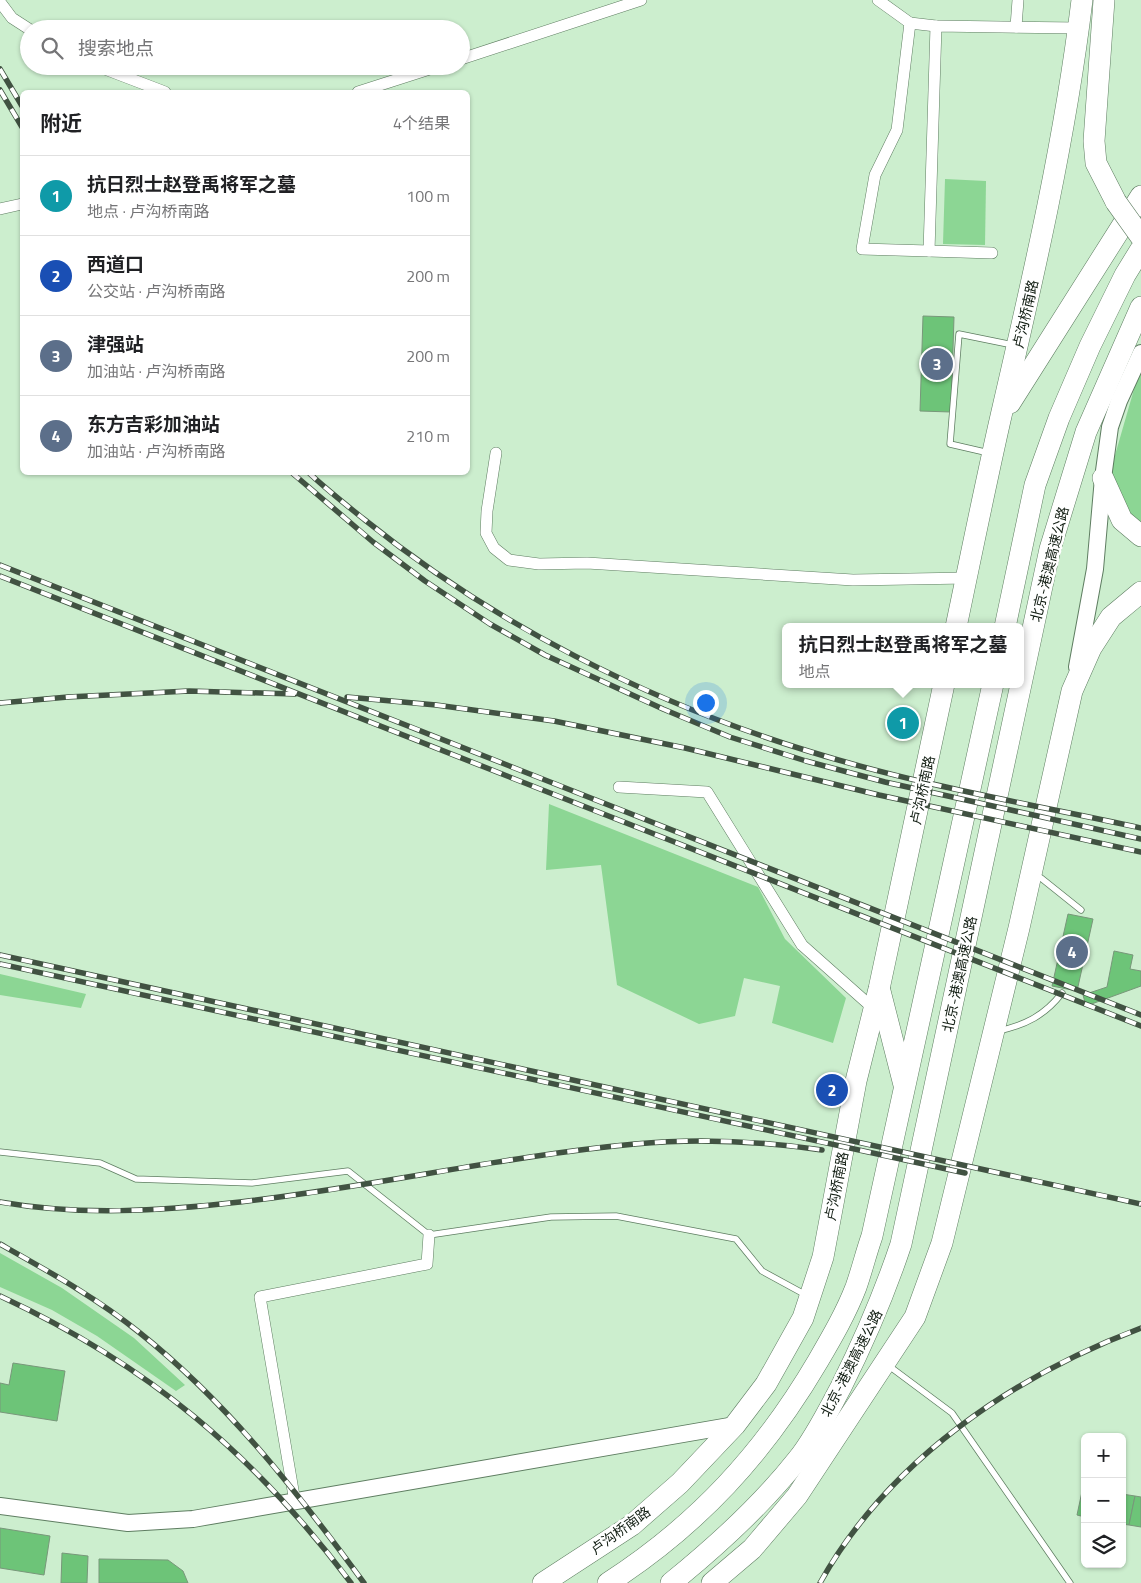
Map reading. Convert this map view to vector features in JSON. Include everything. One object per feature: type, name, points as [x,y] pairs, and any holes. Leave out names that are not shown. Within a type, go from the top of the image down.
[{"type":"highway","name":"卢沟桥南路","points":[[957,623],[1060,149],[1082,0]]},
{"type":"highway","points":[[1115,1],[1094,141],[1096,163],[1126,196],[1141,217]]},
{"type":"highway","points":[[1126,196],[1141,237]]},
{"type":"highway","points":[[1001,418],[1126,196]]},
{"type":"highway","name":"北京-港澳高速公路","points":[[1006,623],[1035,485],[1059,418],[1090,346],[1125,275],[1141,249]]},
{"type":"highway","name":"北京-港澳高速公路","points":[[1024,670],[1050,549],[1086,432],[1141,307]]},
{"type":"highway","points":[[1103,478],[1122,520],[1141,536]]},
{"type":"highway","points":[[712,1583],[752,1549],[797,1496],[915,1317],[942,1243],[1031,874],[1072,691],[1091,648],[1111,617],[1141,592]]},
{"type":"highway","name":"卢沟桥南路","points":[[544,1583],[632,1525],[680,1483],[735,1425],[766,1384],[803,1318],[823,1257],[856,1081],[879,989],[943,688]]},
{"type":"highway","name":"北京-港澳高速公路","points":[[608,1583],[635,1566],[687,1524],[731,1483],[799,1393],[835,1332],[856,1287],[872,1236],[992,688]]},
{"type":"highway","name":"北京-港澳高速公路","points":[[671,1583],[716,1546],[764,1500],[800,1457],[830,1407],[883,1299],[901,1244],[1020,688]]},
{"type":"highway","points":[[879,989],[905,1088]]},
{"type":"highway","points":[[830,1407],[915,1317]]},
{"type":"street","points":[[470,56],[641,0]]},
{"type":"street","points":[[878,0],[910,23],[936,26],[1078,28]]},
{"type":"street","points":[[1016,27],[1018,0]]},
{"type":"street","points":[[0,2],[12,18],[20,23]]},
{"type":"street","points":[[910,23],[897,130],[875,176],[862,249],[992,253]]},
{"type":"street","points":[[929,251],[936,26]]},
{"type":"street","points":[[121,75],[160,90]]},
{"type":"street","points":[[364,90],[411,75]]},
{"type":"street","points":[[0,209],[20,204]]},
{"type":"street","points":[[1072,691],[1095,569],[1103,478],[1110,427],[1119,401],[1141,353]]},
{"type":"street","points":[[496,454],[487,511],[486,533],[494,548],[509,560],[539,564],[587,563],[853,580],[966,578]]},
{"type":"street","points":[[619,787],[707,792],[802,945],[874,1009]]},
{"type":"street","points":[[295,1502],[260,1297],[426,1264],[429,1235]]},
{"type":"street","points":[[0,1506],[128,1523],[193,1520],[735,1425]]},
{"type":"lane","points":[[993,454],[950,444],[959,334],[1017,346]]},
{"type":"lane","points":[[1031,874],[1041,878],[1081,910]]},
{"type":"lane","points":[[993,1032],[1029,1021],[1050,1009],[1062,993]]},
{"type":"lane","points":[[0,1152],[100,1164],[136,1179],[252,1182],[348,1171],[429,1235],[551,1217],[616,1216],[736,1239],[762,1271],[810,1298]]},
{"type":"lane","points":[[885,1363],[952,1412],[1070,1583]]},
{"type":"green space","points":[[945,179],[986,181],[985,245],[943,244]]},
{"type":"green space","points":[[1141,365],[1141,529],[1128,519],[1109,476]]},
{"type":"green space","points":[[549,804],[758,887],[785,939],[846,998],[833,1043],[772,1023],[780,986],[744,978],[735,1016],[699,1024],[617,985],[601,865],[546,870]]},
{"type":"green space","points":[[0,974],[86,994],[81,1008],[0,995]]},
{"type":"green space","points":[[0,1253],[62,1288],[134,1338],[185,1385],[176,1391],[97,1336],[52,1310],[0,1287]]},
{"type":"building","points":[[923,316],[954,317],[951,412],[920,411]]},
{"type":"building","points":[[1068,914],[1093,919],[1077,991],[1052,986]]},
{"type":"building","points":[[1114,951],[1133,955],[1130,969],[1141,971],[1141,986],[1086,1006],[1083,995],[1107,987]]},
{"type":"building","points":[[13,1363],[65,1371],[57,1421],[0,1412],[0,1383],[9,1385]]},
{"type":"building","points":[[1126,1495],[1135,1496],[1129,1525],[1126,1525]]},
{"type":"building","points":[[1081,1496],[1081,1516],[1077,1515]]},
{"type":"building","points":[[1135,1496],[1141,1497],[1141,1527],[1129,1525]]},
{"type":"building","points":[[0,1528],[50,1536],[44,1575],[0,1568]]},
{"type":"building","points":[[62,1553],[88,1556],[87,1583],[61,1583]]},
{"type":"building","points":[[99,1559],[168,1560],[183,1571],[188,1583],[99,1583]]},
{"type":"railway","points":[[0,69],[20,103]]},
{"type":"railway","points":[[0,90],[20,124]]},
{"type":"railway","points":[[295,475],[373,542],[425,581],[490,624],[545,655],[663,709],[730,737],[806,761],[885,782],[1141,839]]},
{"type":"railway","points":[[312,475],[365,520],[415,558],[466,593],[520,626],[575,656],[632,684],[690,709],[808,751],[890,774],[1141,828]]},
{"type":"railway","points":[[0,565],[1141,1015]]},
{"type":"railway","points":[[0,576],[1141,1026]]},
{"type":"railway","points":[[0,703],[68,697],[189,691],[295,694]]},
{"type":"railway","points":[[347,697],[436,705],[554,721],[685,748],[879,795],[1141,852]]},
{"type":"railway","points":[[0,955],[1141,1204]]},
{"type":"railway","points":[[0,964],[965,1173]]},
{"type":"railway","points":[[0,1202],[90,1211],[150,1210],[210,1205],[290,1196],[536,1156],[658,1142],[729,1141],[822,1150]]},
{"type":"railway","points":[[0,1244],[72,1285],[107,1308],[172,1360],[203,1389],[260,1450],[314,1516],[364,1583]]},
{"type":"railway","points":[[0,1296],[54,1323],[104,1352],[150,1383],[194,1417],[236,1453],[276,1493],[314,1536],[351,1583]]},
{"type":"railway","points":[[820,1583],[848,1539],[881,1498],[918,1461],[958,1428],[1001,1398],[1046,1371],[1093,1348],[1141,1328]]},
{"type":"place","name":"津强站","points":[[937,364]]},
{"type":"place","name":"抗日烈士赵登禹将军之墓","points":[[903,723]]},
{"type":"place","name":"东方吉彩加油站","points":[[1072,952]]},
{"type":"place","name":"西道口","points":[[832,1090]]}]
